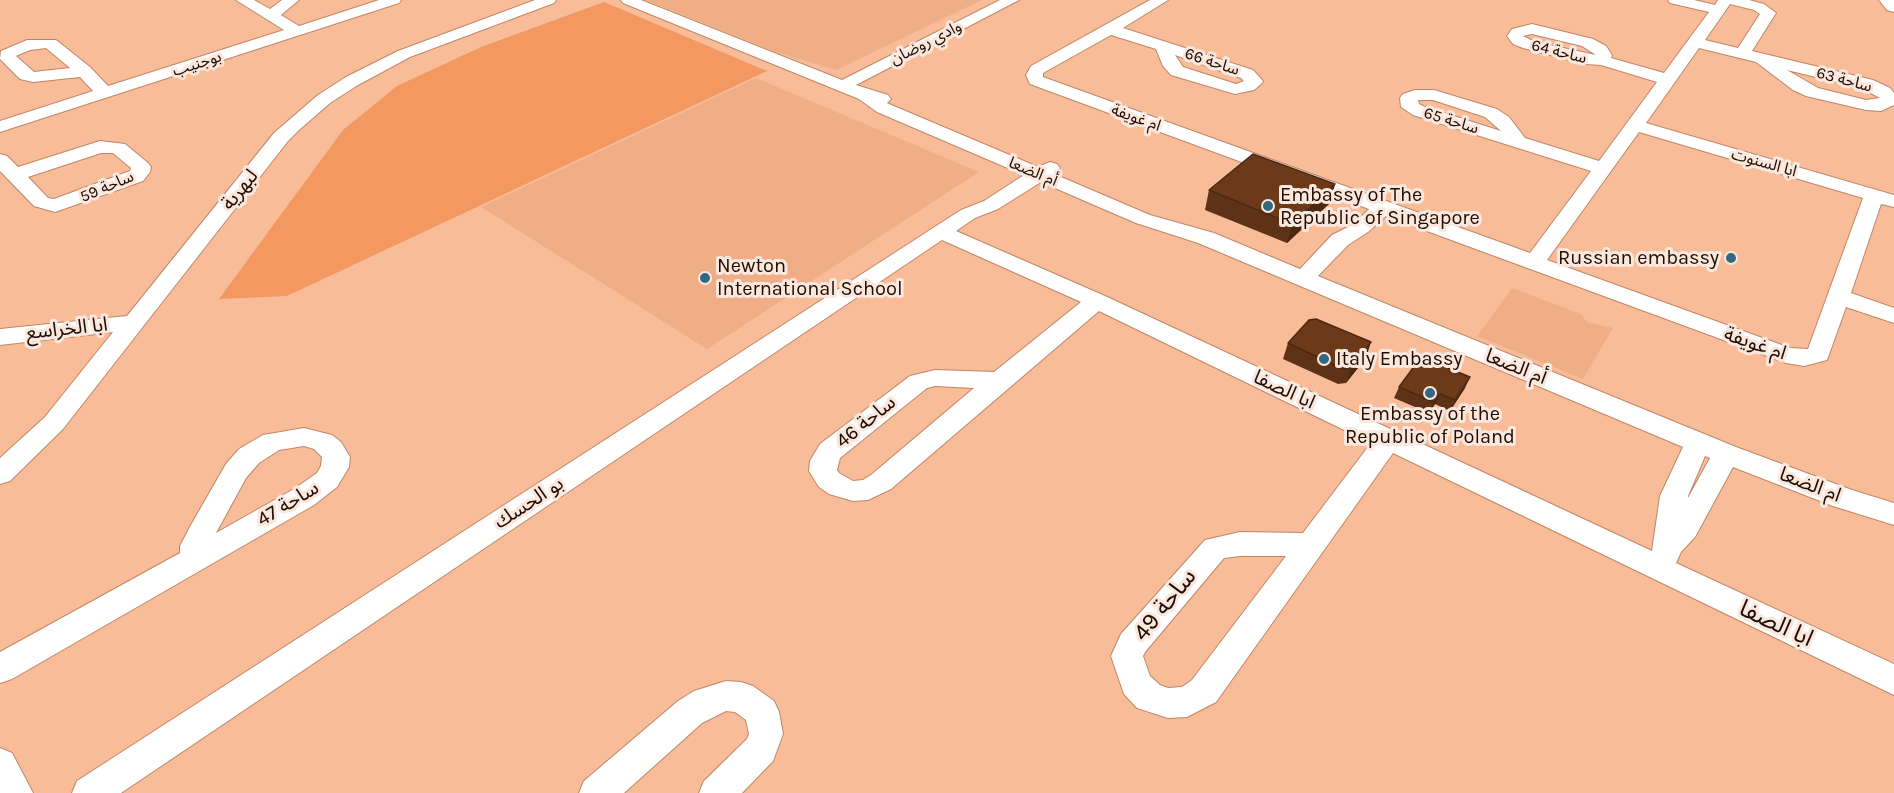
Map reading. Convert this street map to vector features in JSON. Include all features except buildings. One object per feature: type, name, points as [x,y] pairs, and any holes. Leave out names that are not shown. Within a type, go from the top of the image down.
[{"type":"street","points":[[243,0],[297,31]]},
{"type":"street","points":[[271,15],[292,0]]},
{"type":"street","name":"بوجنيب","points":[[0,127],[394,0]]},
{"type":"street","name":"لبهرية","points":[[0,474],[54,423],[281,137],[324,99],[352,81],[404,54],[549,0]]},
{"type":"street","name":"أم الضعا","points":[[628,0],[865,95],[882,108],[1038,169],[1143,219],[1206,238],[1726,454]]},
{"type":"street","name":"وادي روضان","points":[[842,86],[1012,0]]},
{"type":"street","name":"ام غويفة","points":[[1161,0],[1037,70],[1034,73],[1035,80],[1796,358],[1813,357],[1818,354],[1839,297],[1884,198]]},
{"type":"street","points":[[1675,0],[1760,7],[1768,13],[1742,54]]},
{"type":"street","points":[[1888,0],[1894,6]]},
{"type":"street","points":[[1534,263],[1725,3]]},
{"type":"street","name":"ساحة 66","points":[[1110,29],[1163,46],[1247,74],[1254,81],[1248,86],[1235,89],[1177,71],[1171,66],[1163,46]]},
{"type":"street","name":"ساحة 63","points":[[1695,42],[1867,84],[1884,92],[1889,98],[1881,106],[1866,105],[1812,92],[1799,86],[1762,59]]},
{"type":"street","name":"ساحة 64","points":[[1602,60],[1668,80]]},
{"type":"street","points":[[84,71],[102,90],[102,95]]},
{"type":"street","name":"ساحة 65","points":[[1518,142],[1503,121],[1491,113],[1434,95],[1415,95],[1409,98],[1410,107],[1419,111],[1604,169]]},
{"type":"street","name":"ابا السنوت","points":[[1634,125],[1884,198]]},
{"type":"street","name":"ساحة 59","points":[[0,160],[41,202],[55,206],[127,182],[136,177],[141,167],[118,147],[109,146],[90,149],[15,175]]},
{"type":"street","name":"بو الحسك","points":[[90,793],[940,232],[968,214],[991,205],[1038,169]]},
{"type":"street","points":[[1313,283],[1354,246],[1361,228],[1382,208]]},
{"type":"street","name":"ابا الصفا","points":[[940,232],[1097,301],[1388,440],[1664,556],[1894,680]]},
{"type":"street","points":[[1839,297],[1894,316]]},
{"type":"street","name":"ساحة 46","points":[[999,381],[935,378],[918,382],[830,451],[824,461],[823,471],[829,480],[839,487],[853,491],[868,490],[881,482],[1097,301]]},
{"type":"street","name":"ابا الخراسع","points":[[0,338],[135,322]]},
{"type":"street","name":"ابا الخراسع","points":[[0,338],[25,343],[120,341]]},
{"type":"street","name":"ساحة 47","points":[[0,669],[304,497],[327,480],[335,467],[336,457],[331,449],[323,442],[304,437],[272,442],[249,456],[236,471],[201,533],[195,546],[194,558]]},
{"type":"street","name":"ساحة 49","points":[[1311,545],[1240,544],[1215,548],[1205,556],[1132,644],[1127,656],[1136,684],[1149,697],[1168,703],[1187,702],[1204,691],[1388,440]]},
{"type":"street","points":[[1664,556],[1674,496],[1698,442]]},
{"type":"street","points":[[1664,556],[1685,529],[1726,454]]},
{"type":"street","name":"ام الضعا","points":[[1726,454],[1843,498],[1894,514]]},
{"type":"street","points":[[597,793],[690,712],[706,702],[726,696],[741,697],[762,712],[766,734],[761,749],[717,793]]},
{"type":"street","points":[[0,765],[15,793]]},
{"type":"shaded area","points":[[646,0],[982,0],[836,70],[773,51]]},
{"type":"shaded area","points":[[604,2],[767,71],[287,296],[219,299],[343,130],[397,86],[481,47]]},
{"type":"shaded area","name":"Newton International School","points":[[756,78],[979,172],[707,349],[481,207]]},
{"type":"shaded area","points":[[1512,288],[1581,314],[1587,322],[1613,328],[1583,379],[1477,336]]},
{"type":"place","name":"Embassy of The Republic of Singapore","points":[[1268,206]]},
{"type":"place","name":"Russian embassy","points":[[1731,258]]},
{"type":"place","name":"Newton International School","points":[[705,278]]},
{"type":"place","name":"Italy Embassy","points":[[1324,359]]},
{"type":"place","name":"Embassy of the Republic of Poland","points":[[1430,393]]}]
